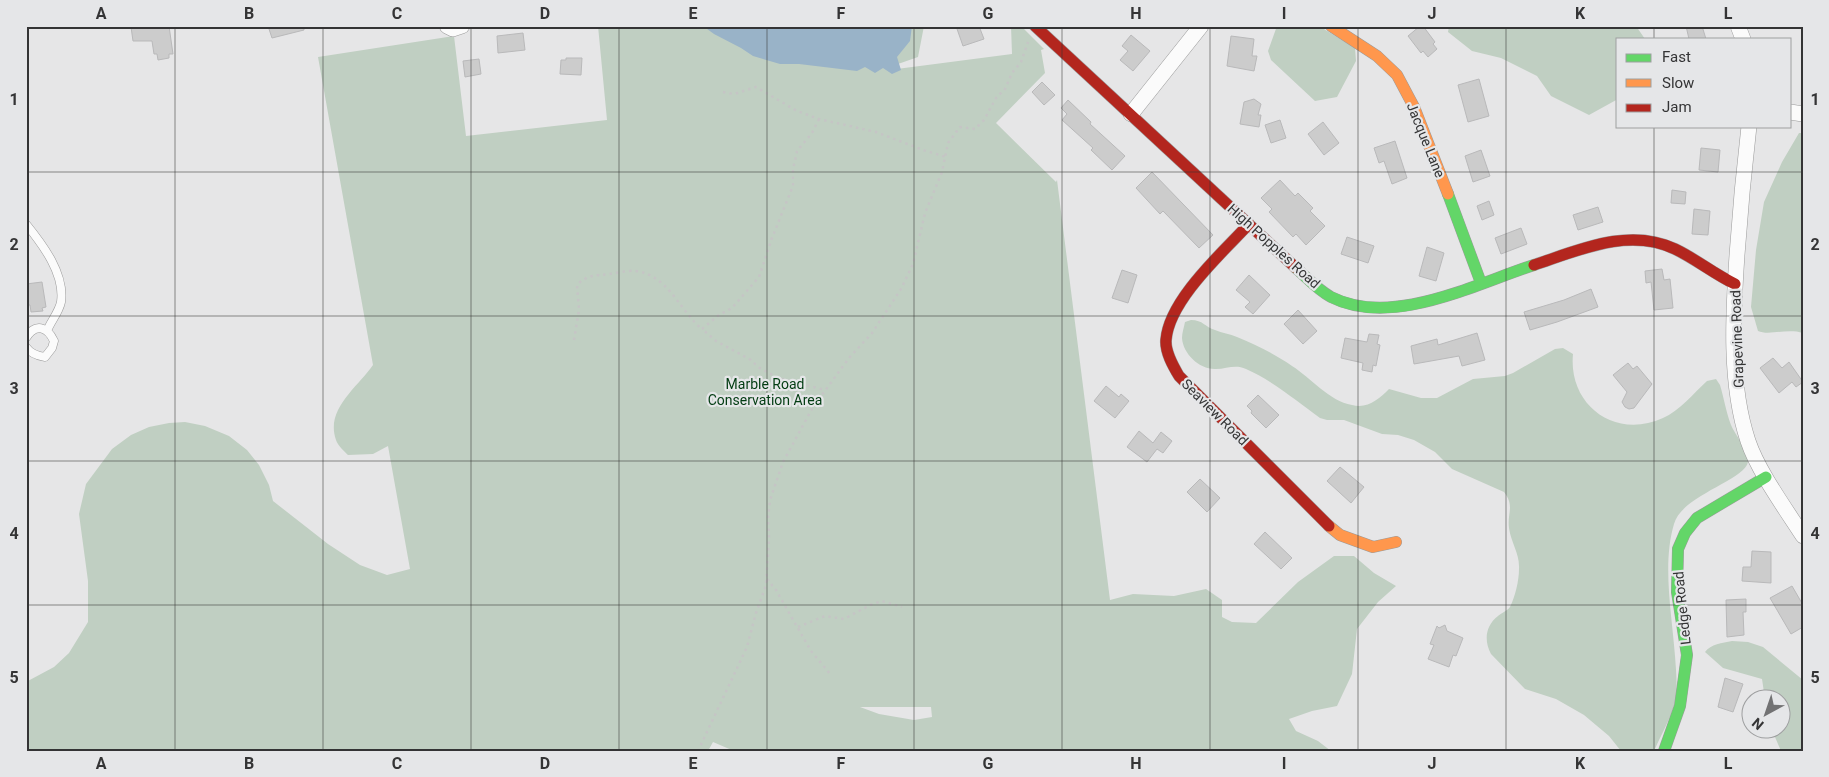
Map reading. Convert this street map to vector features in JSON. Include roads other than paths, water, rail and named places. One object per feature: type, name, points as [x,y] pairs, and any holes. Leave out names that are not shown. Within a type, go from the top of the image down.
[{"type":"street","points":[[1131,114],[1200,26]]},
{"type":"street","name":"Jacque Lane","points":[[1331,26],[1373,53],[1391,68],[1400,80],[1419,119],[1481,283]]},
{"type":"street","points":[[1738,26],[1743,38]]},
{"type":"street","name":"High Popples Road","points":[[1037,27],[1248,224],[1318,288],[1332,298],[1351,304],[1389,308],[1406,306],[1449,297],[1481,283],[1584,248],[1630,240],[1659,243],[1680,250],[1722,278],[1735,284]]},
{"type":"street","name":"Grapevine Road","points":[[1749,128],[1735,284],[1735,350],[1742,418],[1748,442],[1766,477],[1803,536]]},
{"type":"street","name":"Seaview Road","points":[[1248,224],[1181,300],[1171,316],[1166,341],[1173,366],[1179,376],[1332,529],[1340,535],[1373,547],[1396,542]]},
{"type":"street","name":"Ledge Road","points":[[1664,751],[1680,706],[1687,656],[1677,592],[1678,548],[1685,533],[1697,518],[1766,477]]},
{"type":"lane","points":[[26,224],[54,265],[58,279],[61,302],[47,330]]},
{"type":"lane","points":[[26,338],[34,329],[39,328],[47,330],[54,341],[52,348],[45,357],[36,356],[26,347]]},
{"type":"water","points":[[703,26],[912,26],[910,41],[897,57],[901,70],[892,74],[883,68],[875,73],[865,67],[857,71],[799,64],[780,64],[753,56]]},
{"type":"park label","name":"Marble Road Conservation Area","points":[[765,392]]}]
